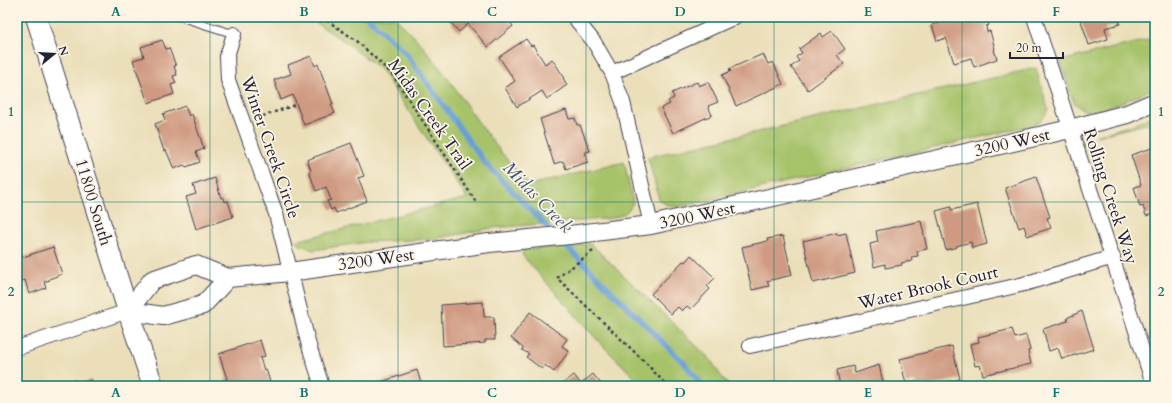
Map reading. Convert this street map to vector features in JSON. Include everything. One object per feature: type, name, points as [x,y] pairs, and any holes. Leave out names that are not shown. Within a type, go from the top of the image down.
[{"type":"main road","name":"11800 South","points":[[36,17],[153,386]]},
{"type":"street","points":[[574,17],[594,42],[612,73],[623,102],[651,225]]},
{"type":"street","points":[[612,73],[735,17]]},
{"type":"street","name":"Rolling Creek Way","points":[[1034,17],[1154,386]]},
{"type":"street","name":"Winter Creek Circle","points":[[234,34],[227,56],[228,80],[276,214],[309,346],[322,386]]},
{"type":"street","name":"3200 West","points":[[128,311],[152,280],[196,265],[228,278],[290,272],[489,243],[651,225],[1070,129],[1127,114],[1155,102]]},
{"type":"street","name":"Water Brook Court","points":[[750,346],[1024,284],[1113,257]]},
{"type":"street","points":[[17,348],[128,311],[163,316],[203,305],[228,278]]},
{"type":"lane","points":[[180,17],[234,34]]},
{"type":"path","name":"Midas Creek Trail","points":[[322,17],[357,40],[392,74],[476,202]]},
{"type":"path","points":[[253,119],[295,105]]},
{"type":"path","points":[[595,249],[557,278],[646,363],[667,386]]},
{"type":"green space","points":[[307,17],[394,17],[409,31],[435,61],[498,149],[529,185],[624,162],[633,202],[631,206],[622,215],[605,219],[492,228],[434,239],[367,242],[313,250],[300,245],[296,241],[467,198],[381,70],[347,43]]},
{"type":"green space","points":[[1155,38],[1155,87],[1122,102],[1095,111],[1084,110],[1074,103],[1060,61]]},
{"type":"green space","points":[[1036,68],[1048,109],[1046,114],[1033,125],[678,207],[665,204],[659,199],[648,157]]},
{"type":"green space","points":[[1155,115],[1155,122],[1096,136],[1137,123]]},
{"type":"green space","points":[[591,244],[710,359],[729,386],[643,386],[600,343],[523,256],[522,250]]},
{"type":"building","points":[[446,17],[506,17],[513,26],[488,47],[468,24],[459,32]]},
{"type":"building","points":[[957,17],[986,17],[989,25],[986,26],[987,32],[990,31],[997,59],[974,67],[971,58],[954,63],[946,38],[937,41],[932,25]]},
{"type":"building","points":[[1118,17],[1120,24],[1105,28],[1108,39],[1089,45],[1080,18]]},
{"type":"building","points":[[832,31],[845,49],[837,55],[844,64],[808,90],[791,67],[799,61],[796,57],[802,53],[799,49],[821,33],[823,37]]},
{"type":"building","points":[[526,39],[531,46],[533,45],[545,64],[552,59],[564,77],[563,78],[567,85],[547,99],[542,91],[517,107],[505,88],[515,81],[499,57]]},
{"type":"building","points":[[162,40],[166,49],[169,48],[176,66],[174,66],[177,75],[173,76],[176,83],[171,85],[174,94],[148,103],[133,60],[144,57],[141,47]]},
{"type":"building","points":[[763,54],[768,64],[773,62],[783,84],[736,106],[722,75],[731,71],[729,69]]},
{"type":"building","points":[[311,56],[315,66],[318,64],[335,113],[304,125],[293,95],[281,100],[274,80],[291,74],[288,65]]},
{"type":"building","points":[[697,82],[699,86],[708,82],[718,102],[708,106],[712,115],[673,133],[661,108],[670,104],[668,101],[674,98],[672,93]]},
{"type":"building","points":[[185,106],[189,116],[192,114],[204,149],[196,152],[200,162],[186,167],[184,165],[174,169],[166,150],[164,151],[155,124],[165,120],[163,114]]},
{"type":"building","points":[[566,110],[569,119],[575,118],[577,125],[580,125],[590,151],[585,152],[588,162],[566,169],[563,161],[554,164],[540,119]]},
{"type":"building","points":[[351,143],[364,176],[358,178],[367,201],[336,213],[334,208],[331,210],[327,201],[331,200],[326,187],[316,191],[307,160]]},
{"type":"building","points":[[1155,147],[1155,213],[1146,216],[1143,206],[1140,207],[1134,187],[1141,185],[1131,155]]},
{"type":"building","points":[[1036,177],[1050,217],[1047,218],[1051,228],[1027,236],[1024,226],[1019,228],[1005,188]]},
{"type":"building","points":[[215,178],[221,198],[223,197],[224,202],[228,201],[233,217],[196,229],[186,197],[196,194],[193,185]]},
{"type":"building","points":[[977,204],[987,244],[972,248],[971,242],[946,250],[936,211],[951,207],[951,210]]},
{"type":"building","points":[[921,221],[927,249],[917,251],[918,256],[911,257],[912,261],[901,263],[902,265],[885,268],[885,264],[874,267],[870,244],[878,242],[876,231]]},
{"type":"building","points":[[837,233],[837,235],[846,233],[855,273],[813,283],[803,241]]},
{"type":"building","points":[[783,236],[792,275],[767,281],[769,286],[752,290],[742,247],[768,241],[767,239]]},
{"type":"building","points":[[53,247],[62,274],[44,282],[46,288],[29,294],[25,280],[21,281],[17,269],[17,259]]},
{"type":"building","points":[[691,255],[715,278],[707,286],[710,289],[691,309],[687,306],[682,311],[678,307],[671,314],[651,294],[683,261],[685,262]]},
{"type":"building","points":[[483,302],[484,317],[494,317],[495,340],[485,340],[485,343],[443,346],[441,305]]},
{"type":"building","points":[[1082,311],[1094,349],[1062,359],[1058,348],[1049,351],[1043,329],[1068,321],[1067,318]]},
{"type":"building","points":[[530,312],[567,339],[562,346],[569,351],[554,372],[545,365],[542,369],[526,357],[529,354],[522,350],[523,348],[511,338]]},
{"type":"building","points":[[1012,329],[1015,338],[1026,335],[1030,350],[1028,351],[1031,364],[983,375],[980,365],[975,366],[970,344],[979,342],[978,337]]},
{"type":"building","points":[[260,340],[265,356],[260,358],[264,370],[266,369],[270,382],[256,386],[227,386],[225,380],[227,379],[219,354]]},
{"type":"building","points":[[952,346],[960,379],[929,386],[917,386],[916,381],[906,384],[900,359]]},
{"type":"building","points":[[879,365],[884,386],[840,386],[837,370],[853,366],[855,373]]},
{"type":"building","points":[[417,370],[422,386],[369,386]]},
{"type":"building","points":[[593,374],[602,385],[604,384],[605,386],[560,386],[574,375],[581,384]]},
{"type":"building","points":[[76,380],[78,385],[91,380],[93,386],[59,386]]},
{"type":"waterway","name":"Midas Creek","points":[[367,17],[405,52],[485,163],[553,233]]},
{"type":"waterway","name":"Midas Creek","points":[[560,240],[684,363],[703,386]]}]
